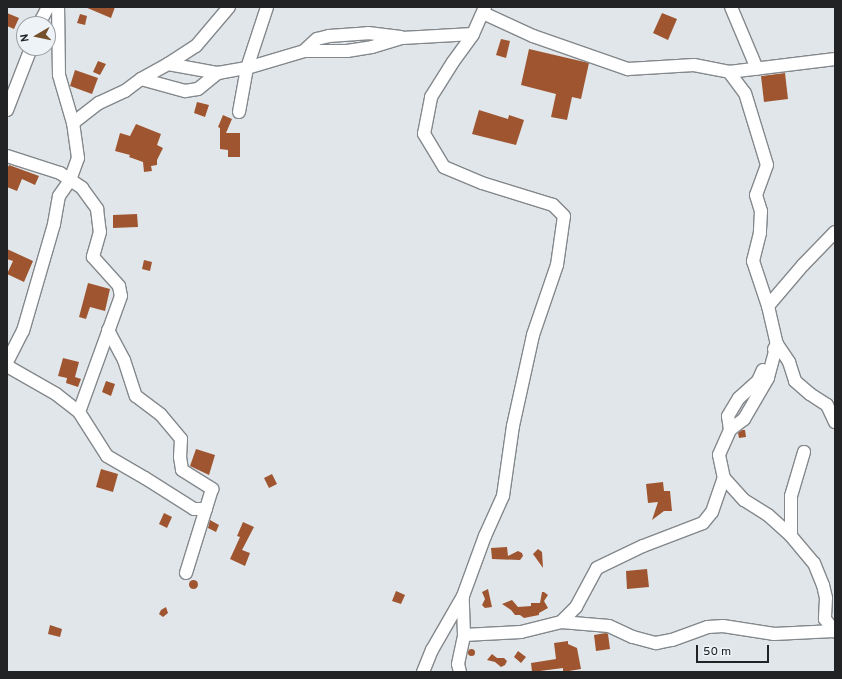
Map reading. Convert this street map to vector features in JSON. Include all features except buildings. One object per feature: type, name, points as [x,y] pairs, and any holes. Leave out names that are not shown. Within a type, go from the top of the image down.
[{"type":"street","points":[[43,16],[48,7]]},
{"type":"street","points":[[7,362],[23,331],[54,224],[59,196],[70,180],[78,158],[74,123],[59,76],[58,7]]},
{"type":"street","points":[[74,123],[99,103],[126,91],[141,78],[168,64],[196,46],[229,7]]},
{"type":"street","points":[[239,112],[247,68],[266,7]]},
{"type":"street","points":[[731,7],[757,68]]},
{"type":"street","points":[[424,672],[432,650],[463,596],[485,536],[503,496],[513,426],[533,335],[557,265],[564,216],[553,205],[482,183],[444,167],[424,134],[431,97],[473,34],[484,10],[533,36],[628,69],[694,65],[729,72],[835,59]]},
{"type":"street","points":[[168,64],[218,73],[247,68],[304,51],[347,51],[365,48],[402,38],[473,34]]},
{"type":"street","points":[[7,110],[28,56]]},
{"type":"street","points":[[729,72],[744,93],[767,165],[756,195],[761,211],[760,233],[753,261],[768,306],[777,344],[789,362],[795,381],[810,394],[827,405],[835,422]]},
{"type":"street","points":[[141,78],[185,91],[198,89],[218,73]]},
{"type":"street","points":[[7,156],[60,174],[82,188],[97,209],[100,232],[93,257],[119,286],[121,296],[79,412]]},
{"type":"street","points":[[768,306],[803,265],[835,232]]},
{"type":"street","points":[[108,330],[124,360],[136,396],[161,415],[181,439],[180,457],[182,470],[212,489],[186,573]]},
{"type":"street","points":[[730,430],[744,419],[756,400],[768,378],[777,344]]},
{"type":"street","points":[[561,622],[576,607],[597,568],[644,546],[703,523],[712,512],[724,478],[720,455],[730,430],[728,416],[739,398],[758,381],[765,364],[777,344]]},
{"type":"street","points":[[7,366],[56,394],[79,412],[107,456],[194,509],[206,509]]},
{"type":"street","points":[[735,404],[756,400]]},
{"type":"street","points":[[791,536],[792,496],[804,452]]},
{"type":"street","points":[[724,478],[744,500],[768,515],[791,536],[814,563],[823,585],[826,598],[825,619],[834,631]]},
{"type":"street","points":[[460,672],[458,664],[464,635],[463,596]]},
{"type":"street","points":[[464,635],[522,632],[561,622],[609,626],[633,637],[656,642],[672,640],[708,627],[723,626],[774,634],[834,631]]}]
